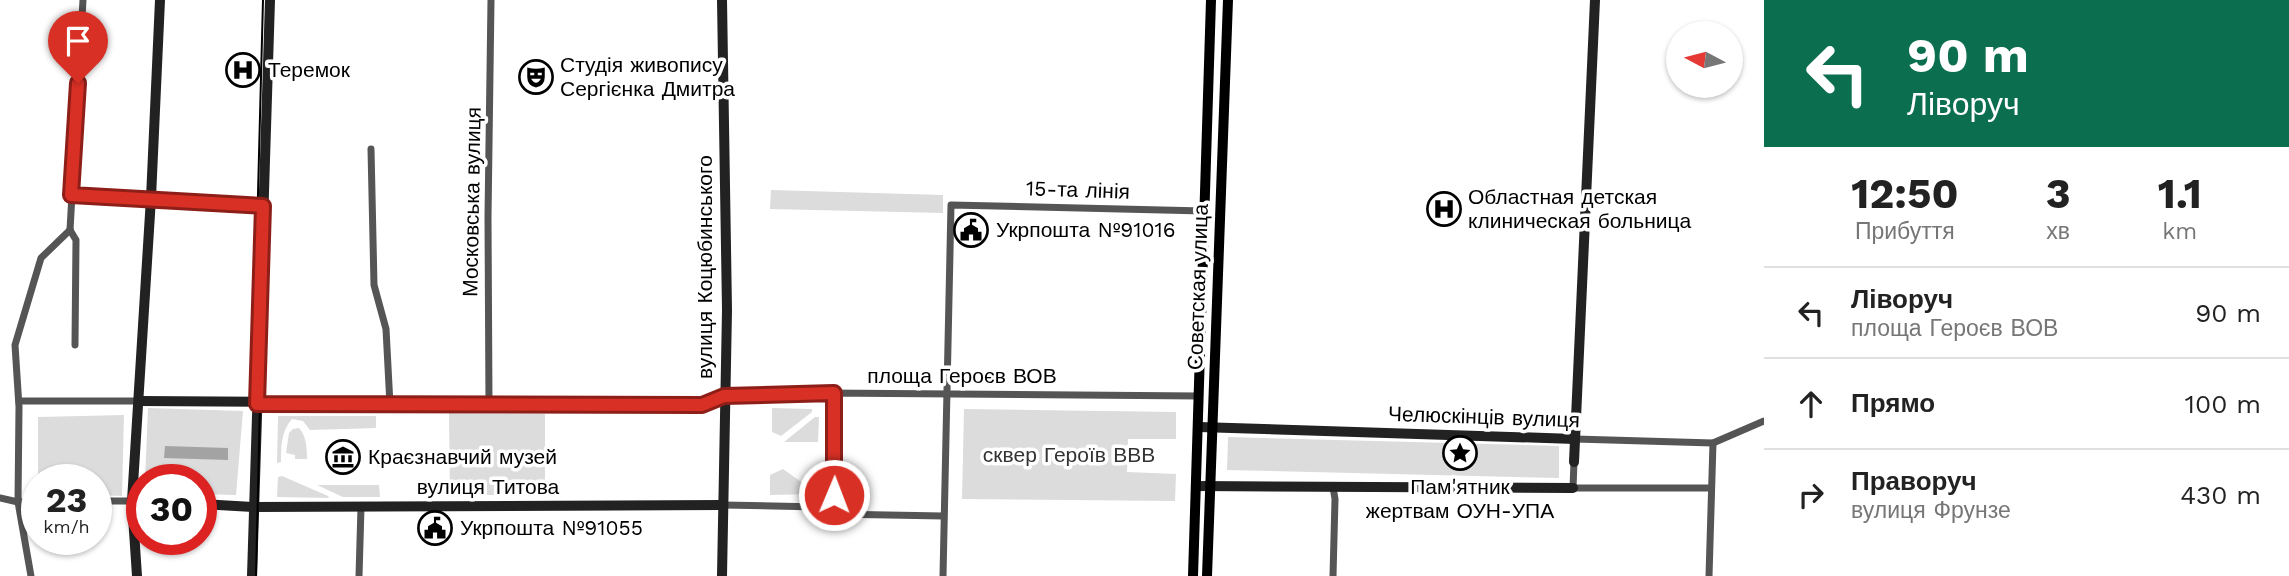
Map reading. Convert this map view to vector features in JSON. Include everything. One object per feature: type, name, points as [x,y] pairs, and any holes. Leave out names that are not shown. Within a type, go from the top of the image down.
[{"type":"main road","points":[[1193,576],[1211,0]]},
{"type":"main road","name":"Советская улица","points":[[1207,576],[1228,0]]},
{"type":"street","points":[[75,345],[76,240],[70,230],[83,0]]},
{"type":"street","points":[[138,464],[160,0]]},
{"type":"street","points":[[252,576],[270,0]]},
{"type":"street","name":"Московська вулиця","points":[[489,405],[491,0]]},
{"type":"street","name":"вулиця Коцюбинського","points":[[722,0],[727,260],[722,576]]},
{"type":"street","points":[[1573,488],[1595,0]]},
{"type":"street","points":[[371,149],[374,285],[386,329],[390,405]]},
{"type":"street","points":[[71,195],[263,206]]},
{"type":"street","name":"15-та лінія","points":[[946,394],[951,205],[1204,211]]},
{"type":"street","points":[[31,576],[18,502],[19,401],[15,345],[41,258],[70,230]]},
{"type":"street","points":[[833,514],[834,393]]},
{"type":"street","name":"площа Героєв ВОВ","points":[[724,396],[834,393],[1199,396]]},
{"type":"street","points":[[943,576],[946,394]]},
{"type":"street","points":[[19,401],[702,405],[724,396]]},
{"type":"street","name":"Челюскінців вулиця","points":[[1199,427],[1713,443],[1764,421]]},
{"type":"street","points":[[1709,576],[1713,443]]},
{"type":"street","points":[[1196,486],[1711,488]]},
{"type":"street","points":[[1333,576],[1334,487]]},
{"type":"street","points":[[0,498],[18,502]]},
{"type":"street","name":"вулиця Титова","points":[[217,505],[723,505]]},
{"type":"street","points":[[723,505],[819,507],[833,514],[943,516]]},
{"type":"street","points":[[359,576],[361,507]]},
{"type":"street","points":[[137,555],[137,576]]},
{"type":"green space","points":[[771,190],[943,195],[943,213],[770,209]]},
{"type":"green space","points":[[148,408],[243,411],[236,495],[217,494],[217,464],[146,464]]},
{"type":"green space","points":[[772,408],[812,409],[812,412],[781,436],[772,432]]},
{"type":"green space","name":"сквер Героїв ВВВ","points":[[964,409],[1176,412],[1176,439],[1128,439],[1127,472],[1176,474],[1175,501],[962,499]]},
{"type":"green space","points":[[449,413],[545,414],[545,495],[450,495]]},
{"type":"green space","points":[[124,415],[122,496],[112,496],[112,464],[38,464],[38,417]]},
{"type":"green space","points":[[278,416],[376,416],[376,428],[310,430],[303,421],[292,419],[284,434],[281,462],[277,463]]},
{"type":"green space","points":[[815,417],[819,417],[818,442],[784,442]]},
{"type":"green space","points":[[299,428],[305,438],[307,459],[295,459],[295,455],[286,453],[289,433]]},
{"type":"green space","points":[[1228,437],[1559,446],[1559,478],[1227,470]]},
{"type":"green space","points":[[783,469],[814,491],[814,494],[770,495],[770,475]]},
{"type":"green space","points":[[282,476],[329,498],[277,497],[278,477]]},
{"type":"green space","points":[[317,485],[379,485],[380,497],[343,497]]},
{"type":"shaded area","points":[[165,446],[228,448],[228,460],[164,458]]},
{"type":"tram line","points":[[256,576],[260,404],[255,366],[255,310],[263,0]]},
{"type":"place","name":"Теремок","points":[[243,70]]},
{"type":"place","name":"Студія живопису Сергієнка Дмитра","points":[[536,77]]},
{"type":"place","name":"Областная детская клиническая больница","points":[[1444,209]]},
{"type":"place","name":"Укрпошта №91016","points":[[971,230]]},
{"type":"place","name":"Пам'ятник жертвам ОУН-УПА","points":[[1460,453]]},
{"type":"place","name":"Краєзнавчий музей","points":[[343,457]]},
{"type":"place","name":"Укрпошта №91055","points":[[435,528]]},
{"type":"route","points":[[78,83],[71,195],[263,206],[257,404],[702,405],[724,396],[834,393],[834,495]]}]
